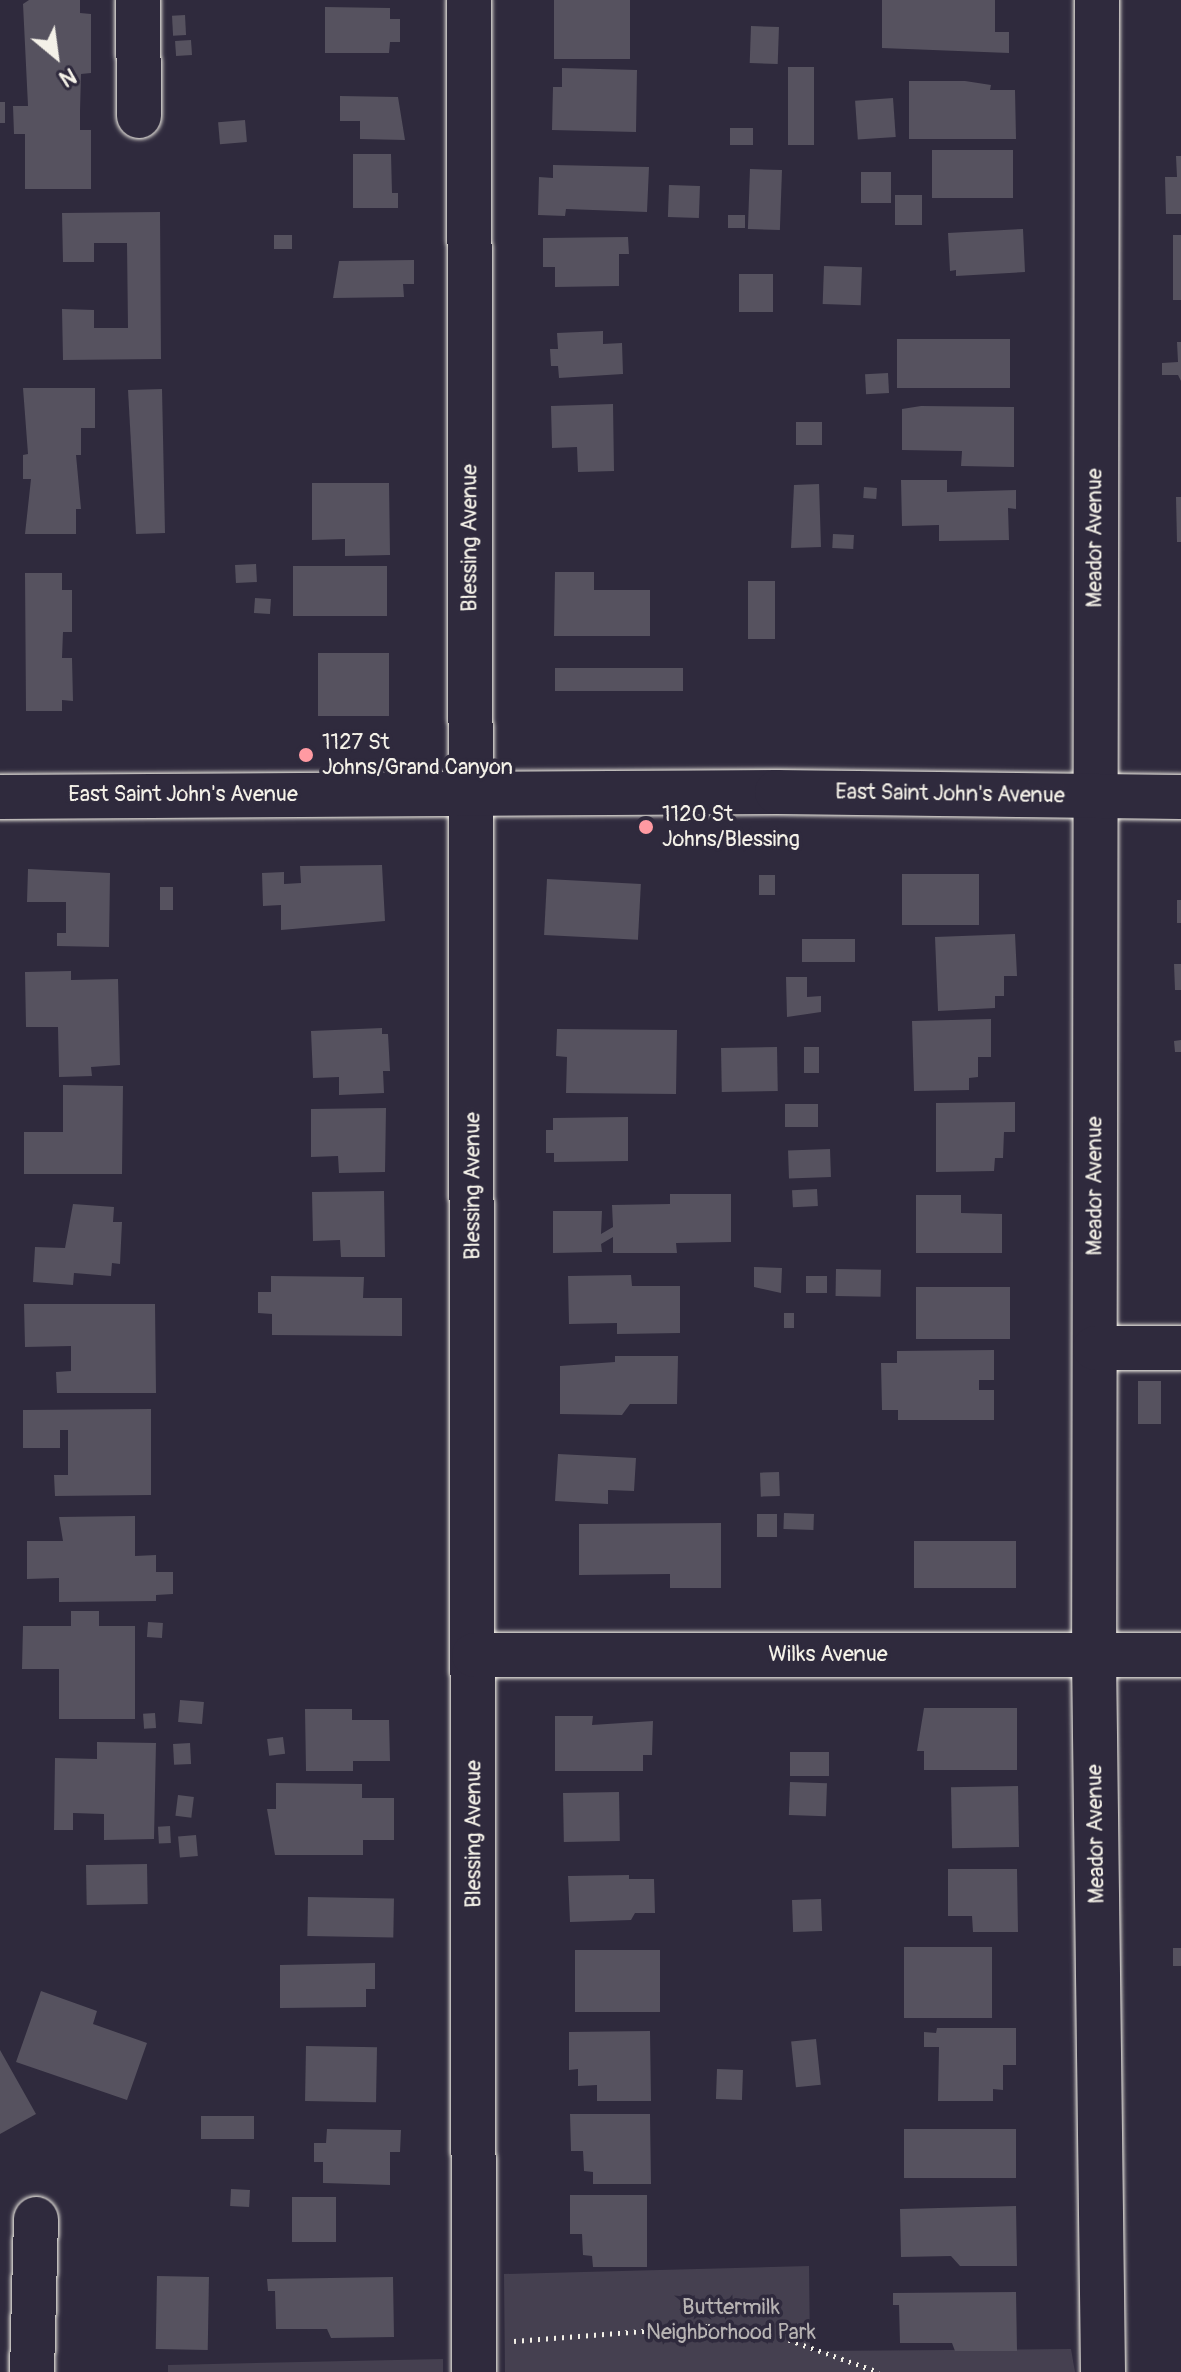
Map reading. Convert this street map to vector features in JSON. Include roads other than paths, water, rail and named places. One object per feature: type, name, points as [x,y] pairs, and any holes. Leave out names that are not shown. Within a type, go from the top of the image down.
[{"type":"street","points":[[138,0],[139,116]]},
{"type":"street","name":"Blessing Avenue","points":[[469,0],[474,2371]]},
{"type":"street","name":"Meador Avenue","points":[[1097,0],[1094,1656],[1103,2372]]},
{"type":"street","name":"East Saint John's Avenue","points":[[0,797],[471,794],[1181,797]]},
{"type":"street","points":[[1095,1348],[1181,1348]]},
{"type":"street","name":"Wilks Avenue","points":[[474,1655],[1181,1655]]},
{"type":"street","points":[[32,2372],[17,2318],[36,2219]]},
{"type":"place","name":"1127 St Johns/Grand Canyon","points":[[306,755]]},
{"type":"place","name":"1120 St Johns/Blessing","points":[[646,827]]},
{"type":"park label","name":"Buttermilk Neighborhood Park","points":[[731,2320]]}]
